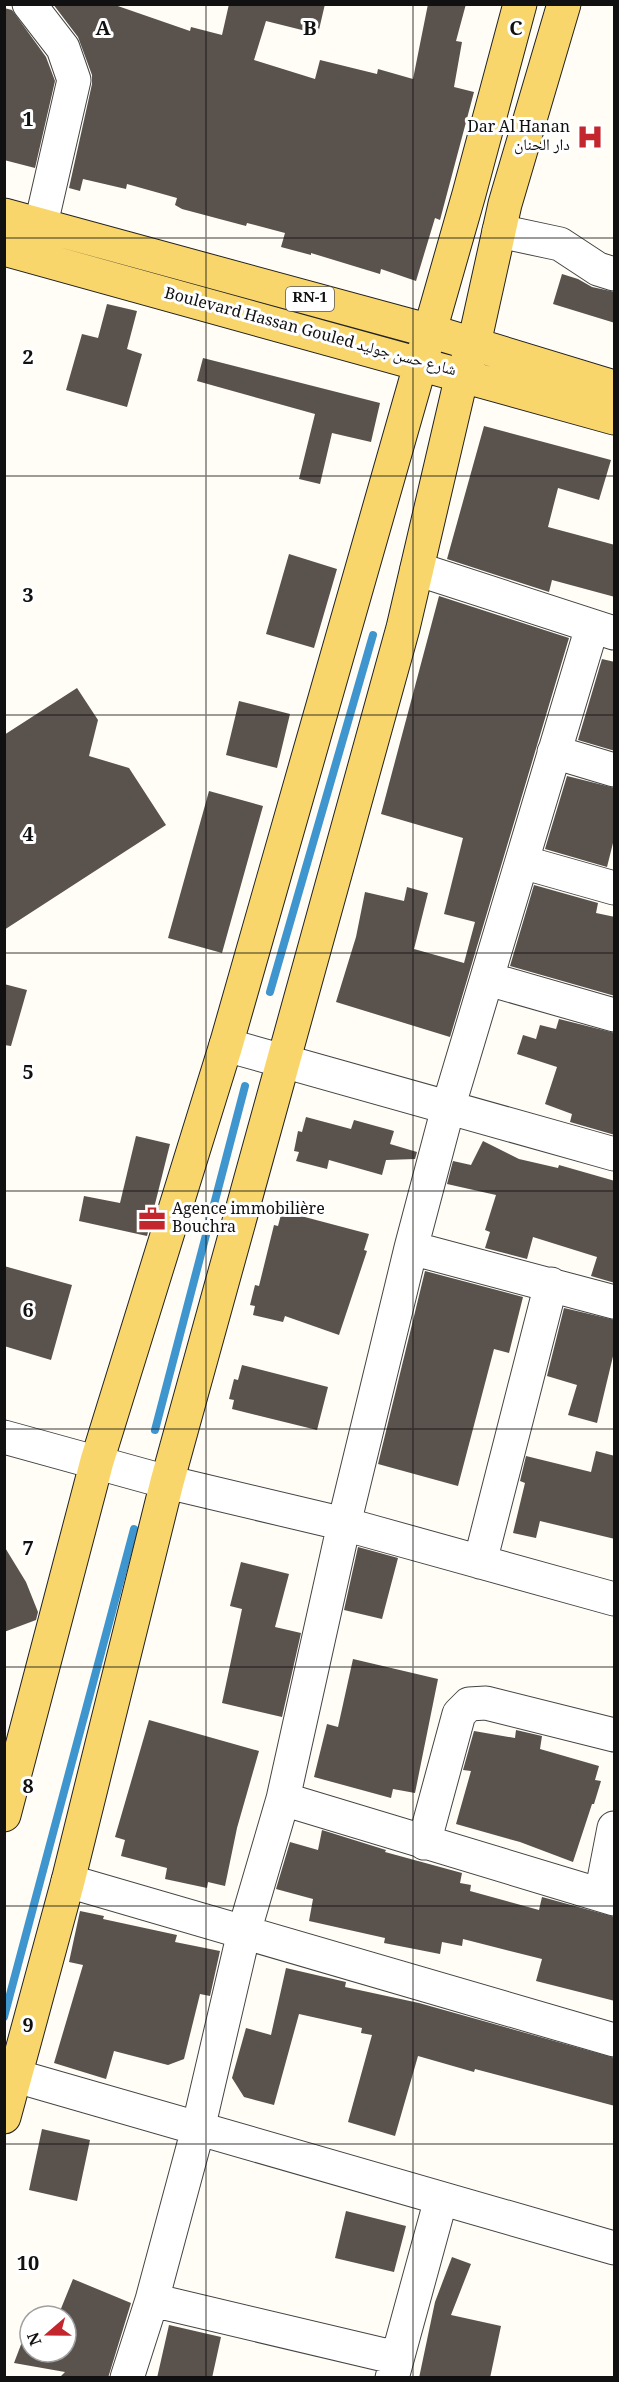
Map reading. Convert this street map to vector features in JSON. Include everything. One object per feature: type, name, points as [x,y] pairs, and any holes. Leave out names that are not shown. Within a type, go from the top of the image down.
[{"type":"main road","points":[[6,1798],[97,1461],[226,1045],[469,194],[520,4]]},
{"type":"main road","points":[[4,2117],[68,1881],[167,1482],[403,628],[462,375],[474,344],[499,231],[564,4]]},
{"type":"main road","name":"Boulevard Hassan Gouled شارع حسن جوليد","points":[[4,215],[430,331],[615,387]]},
{"type":"main road","name":"Boulevard Hassan Gouled شارع حسن جوليد","points":[[4,249],[615,417]]},
{"type":"main road","points":[[225,310],[234,278]]},
{"type":"street","points":[[29,4],[63,48],[74,80],[41,224]]},
{"type":"street","points":[[499,231],[560,244],[598,269],[615,274]]},
{"type":"street","points":[[127,2378],[152,2300],[198,2129],[244,1932],[283,1800],[344,1524],[411,1248],[448,1108],[554,752],[603,630],[417,569]]},
{"type":"street","points":[[554,752],[615,770]]},
{"type":"street","points":[[522,862],[615,888]]},
{"type":"street","points":[[488,979],[615,1015]]},
{"type":"street","points":[[226,1045],[615,1154]]},
{"type":"street","points":[[411,1248],[615,1302]]},
{"type":"street","points":[[480,1562],[550,1284]]},
{"type":"street","points":[[4,1437],[167,1482],[344,1524],[615,1599]]},
{"type":"street","points":[[424,1843],[459,1714],[469,1704],[486,1703],[615,1735]]},
{"type":"street","points":[[283,1800],[608,1897],[615,1828]]},
{"type":"street","points":[[68,1881],[615,2040]]},
{"type":"street","points":[[16,2076],[615,2248]]},
{"type":"street","points":[[152,2300],[394,2368],[441,2199]]},
{"type":"building","points":[[53,4],[112,4],[190,31],[191,27],[222,35],[229,4],[325,4],[318,34],[266,21],[254,60],[315,79],[320,60],[377,74],[378,69],[413,79],[428,4],[466,4],[456,41],[462,42],[454,87],[474,92],[440,220],[435,218],[416,281],[381,269],[380,274],[311,253],[311,255],[281,247],[285,233],[247,223],[246,226],[182,209],[175,205],[177,198],[127,184],[126,189],[83,179],[80,191],[69,188],[92,75],[78,37]]},
{"type":"building","points":[[4,8],[12,10],[46,57],[55,81],[35,168],[4,160]]},
{"type":"building","points":[[562,274],[592,287],[615,292],[615,323],[553,304]]},
{"type":"building","points":[[107,304],[137,311],[127,349],[142,354],[127,407],[66,390],[82,334],[98,338]]},
{"type":"building","points":[[203,358],[380,403],[371,442],[332,433],[320,484],[299,479],[315,414],[197,381]]},
{"type":"building","points":[[484,426],[611,460],[599,500],[558,488],[548,527],[615,545],[615,597],[552,580],[549,592],[447,559]]},
{"type":"building","points":[[289,554],[337,569],[314,648],[266,634]]},
{"type":"building","points":[[439,596],[569,638],[450,1037],[336,1002],[356,937],[365,892],[404,901],[407,887],[428,893],[414,949],[464,963],[475,922],[444,914],[463,838],[381,814]]},
{"type":"building","points":[[602,659],[615,662],[615,751],[578,740]]},
{"type":"building","points":[[77,688],[98,720],[89,756],[129,768],[166,825],[4,930],[4,735]]},
{"type":"building","points":[[239,701],[290,714],[277,768],[226,755]]},
{"type":"building","points":[[567,776],[615,788],[615,835],[607,867],[545,849]]},
{"type":"building","points":[[209,791],[263,806],[222,953],[168,938]]},
{"type":"building","points":[[534,885],[598,903],[596,913],[615,917],[615,996],[510,966]]},
{"type":"building","points":[[4,984],[27,990],[11,1046],[4,1045]]},
{"type":"building","points":[[559,1019],[615,1033],[615,1135],[570,1122],[572,1114],[545,1104],[557,1067],[517,1054],[523,1035],[536,1039],[540,1025],[556,1029]]},
{"type":"building","points":[[306,1117],[351,1129],[354,1120],[394,1131],[390,1144],[417,1152],[415,1159],[386,1160],[382,1175],[329,1160],[327,1169],[296,1161],[299,1152],[294,1151],[298,1131],[302,1132]]},
{"type":"building","points":[[136,1136],[170,1144],[147,1236],[79,1221],[84,1196],[120,1203]]},
{"type":"building","points":[[483,1141],[519,1159],[558,1168],[559,1165],[615,1181],[615,1283],[591,1276],[597,1257],[533,1237],[527,1259],[485,1248],[490,1232],[485,1230],[496,1195],[447,1184],[453,1161],[471,1165]]},
{"type":"building","points":[[282,1211],[369,1234],[364,1250],[367,1251],[339,1335],[285,1316],[283,1322],[253,1315],[255,1306],[250,1305],[255,1285],[259,1286],[274,1225],[278,1226]]},
{"type":"building","points":[[4,1266],[72,1285],[51,1360],[4,1346]]},
{"type":"building","points":[[425,1271],[523,1297],[509,1353],[494,1349],[458,1486],[378,1464]]},
{"type":"building","points":[[564,1308],[615,1320],[615,1348],[597,1423],[568,1415],[577,1385],[547,1376]]},
{"type":"building","points":[[242,1365],[328,1387],[317,1430],[232,1409],[234,1400],[229,1399],[234,1379],[238,1380]]},
{"type":"building","points":[[596,1451],[615,1456],[615,1539],[540,1521],[536,1538],[513,1533],[525,1483],[520,1481],[526,1456],[591,1472]]},
{"type":"building","points":[[4,1546],[26,1582],[38,1612],[36,1620],[4,1632]]},
{"type":"building","points":[[358,1547],[398,1558],[382,1619],[344,1610]]},
{"type":"building","points":[[241,1562],[289,1574],[275,1627],[301,1633],[282,1717],[222,1703],[242,1609],[230,1606]]},
{"type":"building","points":[[353,1659],[438,1679],[415,1793],[393,1789],[391,1798],[314,1777],[327,1724],[338,1727]]},
{"type":"building","points":[[149,1720],[259,1751],[237,1828],[225,1886],[208,1882],[207,1888],[165,1879],[167,1868],[121,1856],[125,1840],[115,1837]]},
{"type":"building","points":[[516,1730],[542,1736],[540,1749],[599,1766],[595,1780],[601,1781],[573,1862],[520,1842],[456,1824],[471,1771],[463,1770],[474,1731],[515,1738]]},
{"type":"building","points":[[322,1830],[386,1850],[385,1852],[462,1873],[460,1883],[471,1885],[470,1891],[539,1910],[542,1897],[615,1917],[615,2001],[536,1981],[542,1959],[463,1939],[462,1946],[442,1942],[440,1954],[384,1943],[385,1938],[309,1921],[313,1899],[276,1889],[290,1842],[318,1850]]},
{"type":"building","points":[[80,1911],[104,1916],[103,1919],[177,1935],[175,1942],[220,1951],[210,1996],[200,1994],[184,2059],[168,2065],[114,2051],[106,2079],[54,2063],[83,1965],[69,1962]]},
{"type":"building","points":[[286,1968],[346,1982],[345,1987],[419,2003],[615,2058],[615,2106],[418,2056],[395,2136],[348,2122],[372,2035],[361,2033],[362,2028],[299,2014],[274,2105],[244,2097],[232,2078],[246,2028],[271,2035]]},
{"type":"building","points":[[42,2129],[90,2140],[77,2201],[29,2190]]},
{"type":"building","points":[[346,2211],[406,2226],[394,2272],[335,2258]]},
{"type":"building","points":[[452,2257],[471,2264],[451,2315],[501,2326],[490,2378],[419,2378],[435,2302]]},
{"type":"building","points":[[73,2279],[131,2303],[108,2378],[59,2378],[65,2372],[20,2364],[78,2364],[78,2304],[63,2304]]},
{"type":"building","points":[[169,2325],[221,2337],[212,2378],[157,2378]]},
{"type":"building","points":[[18,2352],[18,2364],[14,2363]]},
{"type":"waterway","points":[[270,992],[373,635]]},
{"type":"waterway","points":[[155,1430],[245,1086]]},
{"type":"waterway","points":[[4,2017],[134,1529]]},
{"type":"place","name":"Dar Al Hanan دار الحنان","points":[[590,137]]},
{"type":"place","name":"Agence immobilière Bouchra","points":[[152,1219]]}]
